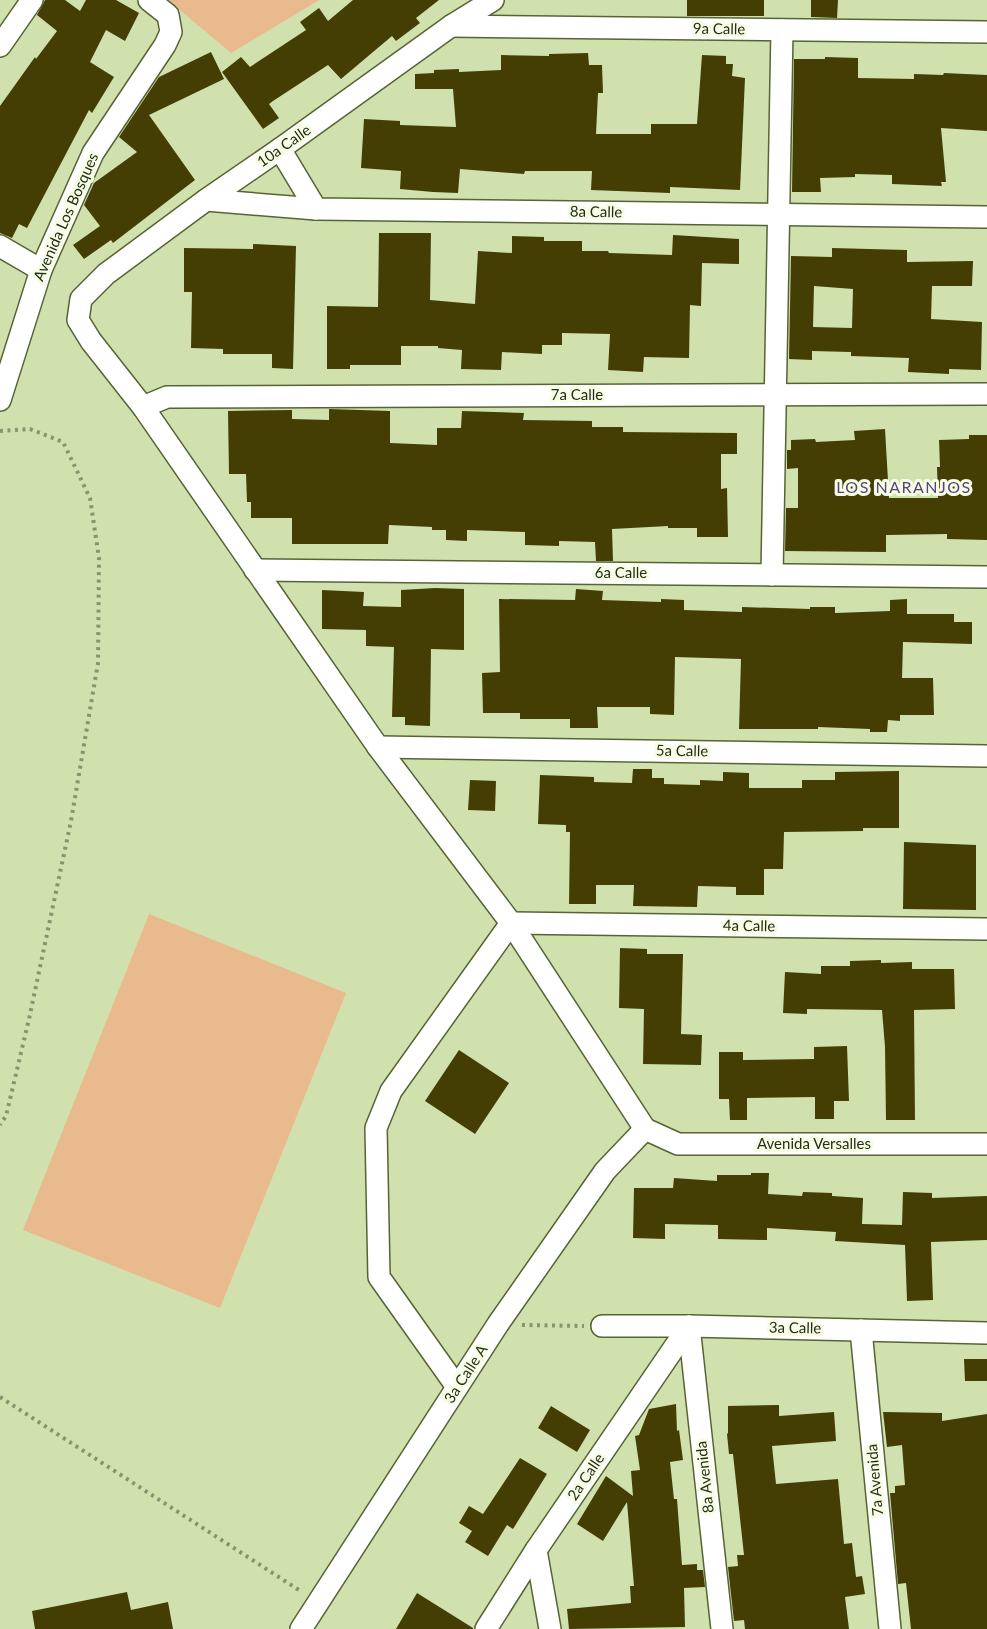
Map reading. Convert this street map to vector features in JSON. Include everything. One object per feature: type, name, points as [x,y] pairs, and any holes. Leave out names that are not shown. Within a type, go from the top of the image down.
[{"type":"street","points":[[0,46],[32,0]]},
{"type":"street","name":"Avenida Los Bosques","points":[[0,400],[41,270],[93,153],[165,45],[171,32],[168,15],[149,0]]},
{"type":"street","name":"10a Calle","points":[[143,407],[91,341],[78,320],[81,299],[106,274],[206,200],[451,26],[493,0]]},
{"type":"street","name":"9a Calle","points":[[451,26],[987,32]]},
{"type":"street","points":[[772,574],[782,30]]},
{"type":"street","points":[[280,149],[316,209]]},
{"type":"street","name":"8a Calle","points":[[206,200],[316,209],[987,217]]},
{"type":"street","points":[[0,246],[41,270]]},
{"type":"street","name":"7a Calle","points":[[143,407],[167,397],[987,394]]},
{"type":"street","points":[[143,407],[378,747],[511,923],[645,1129]]},
{"type":"street","name":"6a Calle","points":[[255,570],[987,577]]},
{"type":"street","name":"5a Calle","points":[[378,747],[987,756]]},
{"type":"street","points":[[457,1387],[379,1277],[376,1128],[391,1091],[511,923]]},
{"type":"street","name":"4a Calle","points":[[511,923],[987,929]]},
{"type":"street","name":"Avenida Versalles","points":[[645,1129],[678,1144],[987,1144]]},
{"type":"street","name":"3a Calle A","points":[[301,1629],[498,1324],[605,1171],[645,1129]]},
{"type":"street","name":"3a Calle","points":[[602,1326],[987,1333]]},
{"type":"street","name":"2a Calle","points":[[486,1629],[536,1550],[688,1326]]},
{"type":"street","name":"8a Avenida","points":[[688,1326],[722,1629]]},
{"type":"street","name":"7a Avenida","points":[[861,1330],[890,1629]]},
{"type":"street","points":[[536,1550],[550,1629]]},
{"type":"path","points":[[0,431],[30,429],[63,442],[90,498],[99,558],[98,663],[71,821],[29,1019],[6,1116],[0,1125]]},
{"type":"path","points":[[498,1324],[602,1326]]},
{"type":"path","points":[[0,1397],[318,1602]]},
{"type":"shaded area","points":[[168,0],[319,0],[231,53]]},
{"type":"shaded area","points":[[149,914],[346,993],[220,1308],[23,1230]]},
{"type":"building","points":[[45,0],[65,0],[80,11],[86,0],[116,0],[139,13],[125,41],[106,30],[90,62],[114,77],[92,113],[89,110],[27,228],[19,224],[12,238],[0,233],[0,106],[57,31],[37,15]]},
{"type":"building","points":[[353,0],[439,0],[416,18],[420,23],[396,41],[392,36],[341,79],[328,65],[273,101],[269,104],[279,118],[263,129],[222,72],[241,57],[250,67],[306,30],[300,22],[319,8],[328,21]]},
{"type":"building","points":[[687,0],[764,0],[764,16],[687,16]]},
{"type":"building","points":[[811,0],[838,0],[837,18],[811,17]]},
{"type":"building","points":[[211,52],[224,79],[149,115],[195,180],[113,243],[111,240],[84,259],[73,245],[100,226],[84,205],[94,183],[137,152],[119,137],[159,77]]},
{"type":"building","points":[[588,53],[589,65],[602,65],[603,93],[598,93],[596,134],[651,134],[651,124],[697,124],[702,55],[726,56],[726,64],[733,64],[732,76],[745,78],[740,190],[670,187],[670,193],[591,190],[592,171],[525,171],[524,174],[460,169],[458,193],[433,192],[400,189],[401,171],[361,168],[364,119],[400,121],[400,125],[456,127],[453,89],[415,89],[415,74],[434,73],[434,70],[459,69],[459,72],[501,70],[501,55],[549,56],[549,54]]},
{"type":"building","points":[[825,57],[858,58],[858,78],[914,79],[914,74],[943,75],[944,73],[987,75],[987,131],[941,128],[946,182],[941,182],[942,186],[892,184],[892,175],[855,174],[855,177],[820,178],[821,192],[792,192],[794,59],[825,59]]},
{"type":"building","points":[[379,233],[431,233],[430,300],[475,304],[478,251],[512,253],[512,236],[544,237],[544,241],[582,241],[582,251],[672,255],[673,235],[739,239],[739,264],[702,263],[701,306],[690,305],[689,358],[644,357],[643,372],[608,370],[610,334],[562,333],[562,345],[542,345],[542,354],[502,352],[501,370],[461,369],[462,350],[438,348],[438,346],[401,346],[401,365],[350,365],[350,369],[327,369],[327,306],[378,307]]},
{"type":"building","points":[[253,244],[296,246],[293,369],[272,368],[272,354],[223,354],[223,349],[191,348],[192,292],[184,292],[184,248],[253,249]]},
{"type":"building","points":[[832,248],[907,250],[907,262],[973,261],[972,286],[932,286],[931,319],[982,322],[981,370],[949,369],[949,374],[908,372],[909,358],[851,356],[851,352],[812,351],[812,360],[789,359],[791,256],[832,257]],"holes":[[[814,286],[853,289],[852,328],[813,327]]]},
{"type":"building","points":[[329,409],[390,411],[390,443],[437,445],[437,428],[461,428],[462,411],[524,413],[523,420],[592,421],[592,427],[623,427],[623,432],[737,433],[737,454],[721,454],[721,489],[727,488],[728,537],[697,537],[697,528],[668,528],[668,526],[612,529],[613,561],[596,561],[595,542],[559,541],[559,546],[525,545],[525,532],[467,530],[467,541],[446,540],[446,530],[432,530],[432,527],[389,525],[388,544],[292,544],[292,518],[251,518],[251,502],[247,502],[246,474],[229,474],[228,411],[292,410],[292,419],[329,420]]},
{"type":"building","points":[[885,429],[889,498],[938,498],[939,440],[969,439],[969,435],[987,435],[987,540],[947,539],[947,534],[886,535],[886,552],[785,551],[786,508],[798,508],[798,468],[787,469],[787,450],[791,450],[791,440],[815,439],[816,442],[855,440],[854,431]]},
{"type":"building","points":[[464,589],[464,650],[431,649],[430,726],[405,725],[405,717],[392,717],[394,647],[366,646],[366,630],[322,629],[322,590],[364,592],[363,606],[401,607],[401,590]]},
{"type":"building","points":[[576,589],[603,591],[602,600],[661,602],[661,599],[684,600],[684,610],[742,612],[742,607],[810,609],[810,607],[835,607],[835,613],[890,611],[890,600],[907,599],[907,614],[954,614],[954,622],[972,622],[972,644],[903,642],[902,678],[933,678],[934,715],[900,715],[900,721],[888,720],[887,732],[818,727],[818,729],[739,729],[741,659],[675,657],[674,715],[650,714],[650,707],[597,707],[598,728],[570,728],[570,719],[520,719],[520,713],[483,713],[482,673],[500,672],[499,599],[575,600]]},
{"type":"building","points":[[633,769],[652,769],[652,778],[664,778],[664,784],[700,785],[700,780],[723,781],[723,772],[749,773],[749,788],[802,788],[802,780],[835,780],[835,772],[899,771],[899,828],[784,832],[783,869],[764,869],[764,895],[736,895],[736,887],[698,886],[697,907],[633,906],[634,885],[596,885],[596,904],[569,904],[570,832],[566,832],[566,825],[538,824],[540,775],[594,777],[594,782],[632,783]]},
{"type":"building","points":[[470,780],[496,781],[495,811],[468,810]]},
{"type":"building","points":[[904,842],[976,845],[976,910],[903,909]]},
{"type":"building","points":[[620,948],[647,949],[647,954],[683,954],[681,1034],[702,1035],[701,1065],[643,1064],[644,1009],[619,1008]]},
{"type":"building","points":[[881,960],[881,963],[912,962],[912,969],[954,969],[955,1009],[914,1010],[915,1120],[886,1120],[882,1010],[807,1009],[807,1014],[783,1013],[785,972],[821,974],[821,966],[850,966],[850,961]]},
{"type":"building","points":[[847,1046],[849,1101],[834,1101],[834,1119],[815,1119],[815,1097],[747,1098],[747,1120],[730,1120],[729,1099],[719,1099],[719,1052],[743,1052],[743,1060],[814,1059],[814,1047]]},
{"type":"building","points":[[459,1050],[509,1083],[475,1134],[425,1101]]},
{"type":"building","points":[[751,1173],[769,1173],[768,1194],[802,1196],[803,1192],[832,1193],[832,1196],[863,1198],[862,1224],[902,1225],[903,1192],[932,1193],[932,1198],[987,1196],[987,1240],[931,1242],[933,1300],[907,1301],[905,1245],[835,1241],[836,1232],[767,1228],[767,1240],[718,1239],[718,1225],[665,1224],[665,1239],[633,1238],[634,1188],[673,1188],[674,1178],[717,1181],[717,1175],[751,1175]]},
{"type":"building","points":[[964,1359],[987,1359],[987,1381],[965,1381]]},
{"type":"building","points":[[676,1404],[677,1431],[679,1430],[683,1460],[670,1462],[674,1499],[677,1499],[682,1565],[697,1564],[697,1570],[703,1570],[705,1587],[684,1588],[685,1627],[569,1629],[567,1609],[631,1603],[630,1586],[634,1586],[627,1502],[603,1541],[577,1524],[606,1476],[633,1496],[631,1471],[640,1470],[635,1436],[639,1435],[649,1409]]},
{"type":"building","points":[[779,1405],[779,1416],[834,1412],[836,1441],[772,1446],[776,1484],[838,1479],[844,1544],[852,1543],[856,1577],[862,1576],[865,1594],[845,1597],[849,1629],[745,1629],[744,1620],[734,1621],[728,1567],[738,1566],[737,1555],[744,1555],[733,1454],[729,1454],[728,1406]]},
{"type":"building","points":[[551,1406],[590,1430],[577,1452],[538,1428]]},
{"type":"building","points":[[883,1412],[942,1413],[942,1421],[987,1414],[987,1629],[911,1629],[906,1583],[898,1584],[890,1493],[895,1493],[895,1486],[905,1485],[902,1445],[887,1447]]},
{"type":"building","points":[[520,1458],[547,1474],[513,1529],[507,1525],[488,1556],[465,1542],[472,1531],[459,1523],[469,1506],[483,1514]]},
{"type":"building","points":[[127,1592],[131,1610],[168,1602],[173,1629],[35,1629],[32,1611]]},
{"type":"building","points":[[417,1593],[473,1628],[473,1629],[396,1629]]},
{"type":"district","name":"LOS NARANJOS","points":[[904,487]]}]
